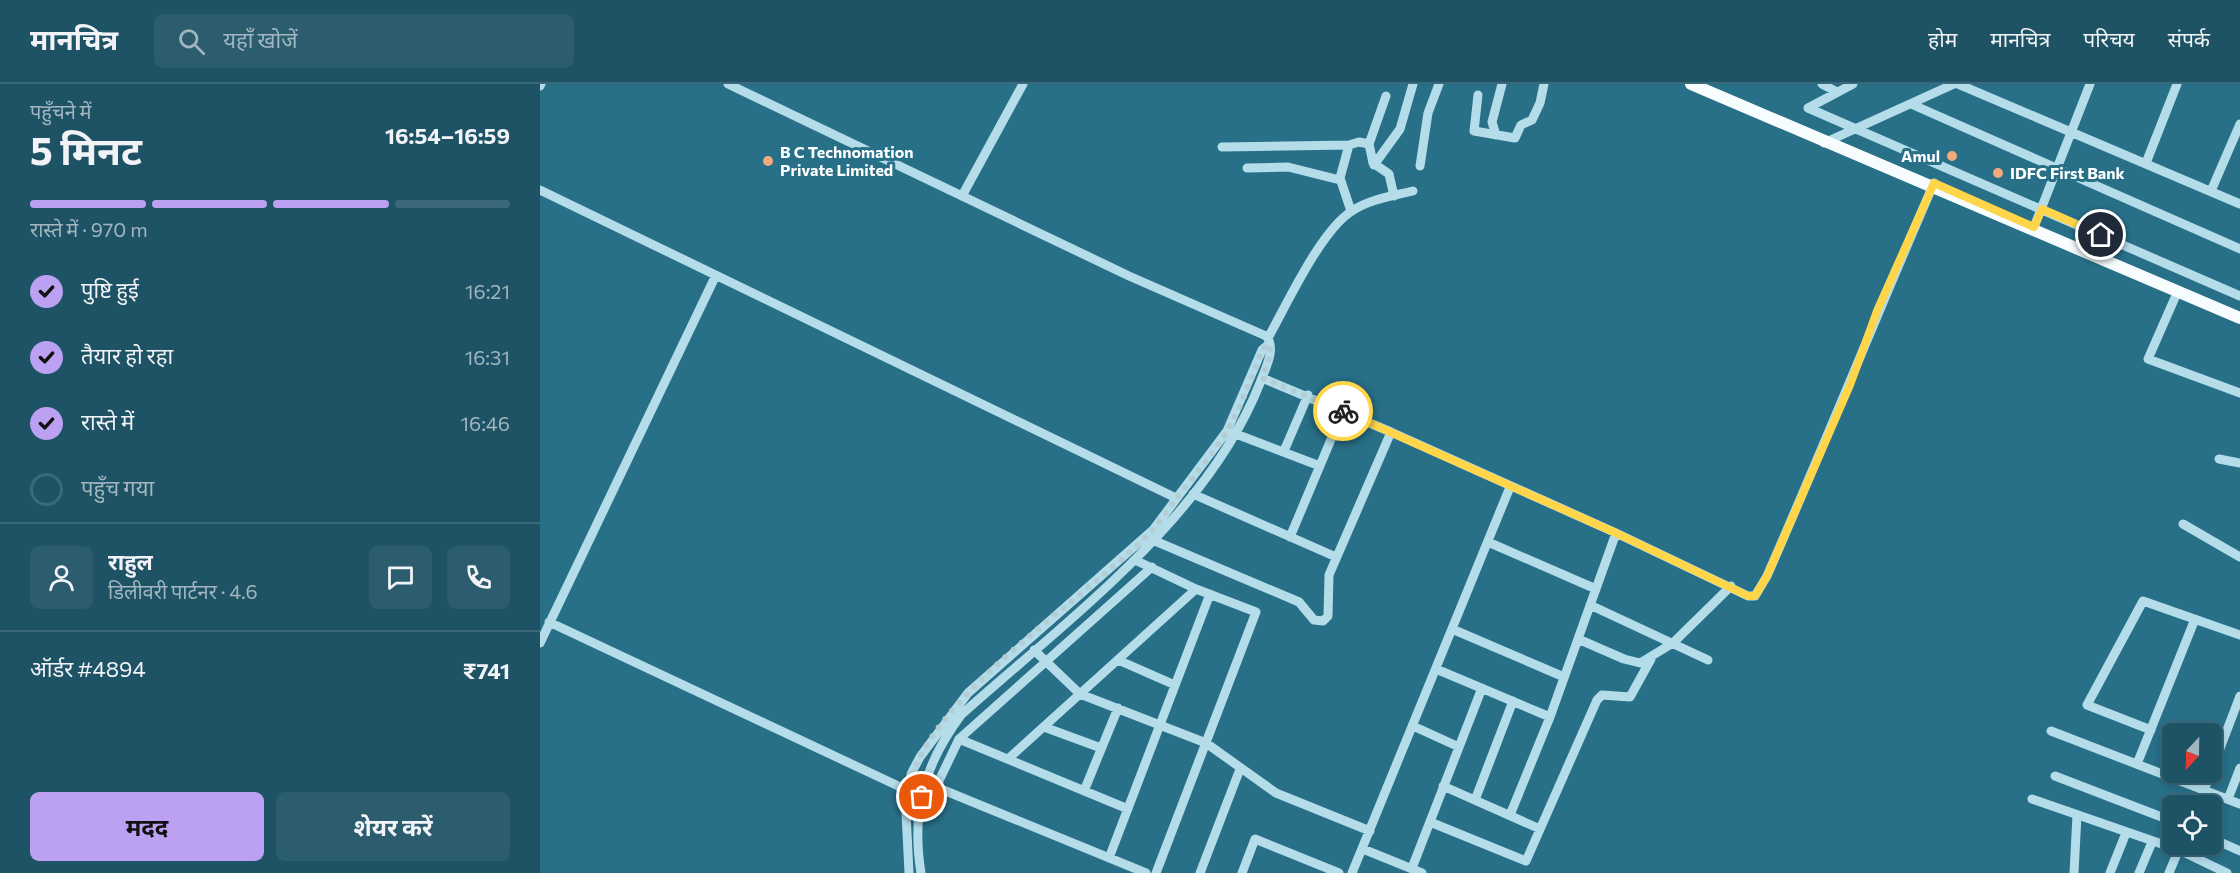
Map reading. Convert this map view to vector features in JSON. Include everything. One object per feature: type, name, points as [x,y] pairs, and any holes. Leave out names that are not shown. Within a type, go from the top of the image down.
[{"type":"main road","points":[[1691,84],[2240,314]]},
{"type":"main road","points":[[1702,84],[1828,141]]},
{"type":"main road","points":[[1933,185],[2177,293],[2240,318]]},
{"type":"street","points":[[728,84],[1268,341]]},
{"type":"street","points":[[962,196],[1023,84]]},
{"type":"street","points":[[1374,165],[1400,129],[1413,84]]},
{"type":"street","points":[[1419,166],[1428,112],[1439,84]]},
{"type":"street","points":[[1496,135],[1491,122],[1502,84]]},
{"type":"street","points":[[1478,95],[1474,131],[1517,138],[1521,125],[1532,120],[1540,103],[1544,84]]},
{"type":"street","points":[[1822,84],[1837,92]]},
{"type":"street","points":[[1853,84],[1808,108],[1859,128],[2240,296]]},
{"type":"street","points":[[1828,141],[1956,84],[2072,130],[2240,204]]},
{"type":"street","points":[[2034,227],[2090,84]]},
{"type":"street","points":[[2146,163],[2177,84]]},
{"type":"street","points":[[1386,96],[1369,144],[1374,165],[1389,174],[1394,196]]},
{"type":"street","points":[[1911,104],[2240,249]]},
{"type":"street","points":[[2211,191],[2236,146],[2240,124]]},
{"type":"street","points":[[1222,147],[1349,145],[1357,142],[1369,144]]},
{"type":"street","points":[[1349,145],[1340,180],[1351,211]]},
{"type":"street","points":[[1247,168],[1288,167],[1340,180]]},
{"type":"street","points":[[1262,378],[1308,395],[1616,533],[1748,596],[1755,596],[1763,584],[1933,185]]},
{"type":"street","points":[[540,190],[1176,498]]},
{"type":"street","points":[[909,873],[906,813],[908,791],[911,774],[920,757],[968,693],[1145,539],[1227,431],[1262,350],[1331,230],[1351,211],[1374,200],[1413,191]]},
{"type":"street","points":[[540,643],[716,276]]},
{"type":"street","points":[[2177,293],[2148,359],[2240,393]]},
{"type":"street","points":[[921,873],[918,813],[923,782],[943,739],[961,715],[1155,541],[1193,494],[1236,434],[1271,353],[1268,341]]},
{"type":"street","points":[[1284,451],[1308,395]]},
{"type":"street","points":[[1290,537],[1343,411]]},
{"type":"street","points":[[1155,541],[1299,602],[1314,620],[1327,619],[1329,575],[1391,432]]},
{"type":"street","points":[[1236,434],[1320,466]]},
{"type":"street","points":[[2219,459],[2240,463]]},
{"type":"street","points":[[1353,873],[1510,487]]},
{"type":"street","points":[[1193,494],[1336,557]]},
{"type":"street","points":[[2183,524],[2240,557]]},
{"type":"street","points":[[1510,815],[1550,717],[1616,533]]},
{"type":"street","points":[[1488,542],[1596,589]]},
{"type":"street","points":[[1135,560],[1196,589],[1256,612],[1156,873]]},
{"type":"street","points":[[1146,873],[936,787],[959,738],[1152,567]]},
{"type":"street","points":[[1578,639],[1624,659],[1640,663],[1651,659],[1673,643],[1731,586]]},
{"type":"street","points":[[1008,759],[1196,589]]},
{"type":"street","points":[[1109,858],[1210,594]]},
{"type":"street","points":[[2151,730],[2087,705],[2142,601],[2240,634]]},
{"type":"street","points":[[1590,605],[1708,660]]},
{"type":"street","points":[[2137,764],[2195,619]]},
{"type":"street","points":[[549,622],[922,797]]},
{"type":"street","points":[[1452,629],[1564,676]]},
{"type":"street","points":[[1034,650],[1080,694],[1206,743],[1275,792],[1370,831]]},
{"type":"street","points":[[1430,822],[1526,861],[1597,700],[1602,696],[1630,698],[1651,659]]},
{"type":"street","points":[[1118,660],[1175,685]]},
{"type":"street","points":[[1436,669],[1550,717]]},
{"type":"street","points":[[1412,868],[1482,688]]},
{"type":"street","points":[[2203,795],[2237,712],[2240,696]]},
{"type":"street","points":[[1476,800],[1513,702]]},
{"type":"street","points":[[1084,790],[1118,708]]},
{"type":"street","points":[[1413,726],[1459,747]]},
{"type":"street","points":[[1044,727],[1101,748]]},
{"type":"street","points":[[2051,731],[2240,804]]},
{"type":"street","points":[[959,738],[1128,809]]},
{"type":"street","points":[[2228,799],[2240,768]]},
{"type":"street","points":[[1200,873],[1240,769]]},
{"type":"street","points":[[2055,776],[2162,817]]},
{"type":"street","points":[[1443,786],[1540,828]]},
{"type":"street","points":[[2032,799],[2162,844]]},
{"type":"street","points":[[2074,873],[2077,815]]},
{"type":"street","points":[[2110,873],[2127,833]]},
{"type":"street","points":[[1242,873],[1255,839],[1339,873]]},
{"type":"street","points":[[2139,873],[2152,842]]},
{"type":"street","points":[[2222,842],[2240,851]]},
{"type":"street","points":[[1363,849],[1422,873]]},
{"type":"street","points":[[2169,873],[2177,855]]},
{"type":"street","points":[[2193,855],[2227,873]]},
{"type":"way so far","points":[[922,797],[908,791],[911,774],[920,757],[950,715],[968,693],[996,667],[1153,530],[1227,431],[1245,394],[1262,350],[1269,344],[1271,353],[1262,378],[1343,411]]},
{"type":"place","name":"Amul","points":[[1952,156]]},
{"type":"place","name":"B C Technomation Private Limited","points":[[768,161]]},
{"type":"place","name":"IDFC First Bank","points":[[1998,173]]},
{"type":"route","points":[[1343,411],[1616,533],[1748,596],[1755,596],[1767,576],[1850,385],[1877,311],[1934,183],[2034,227],[2042,209],[2101,235]]}]
